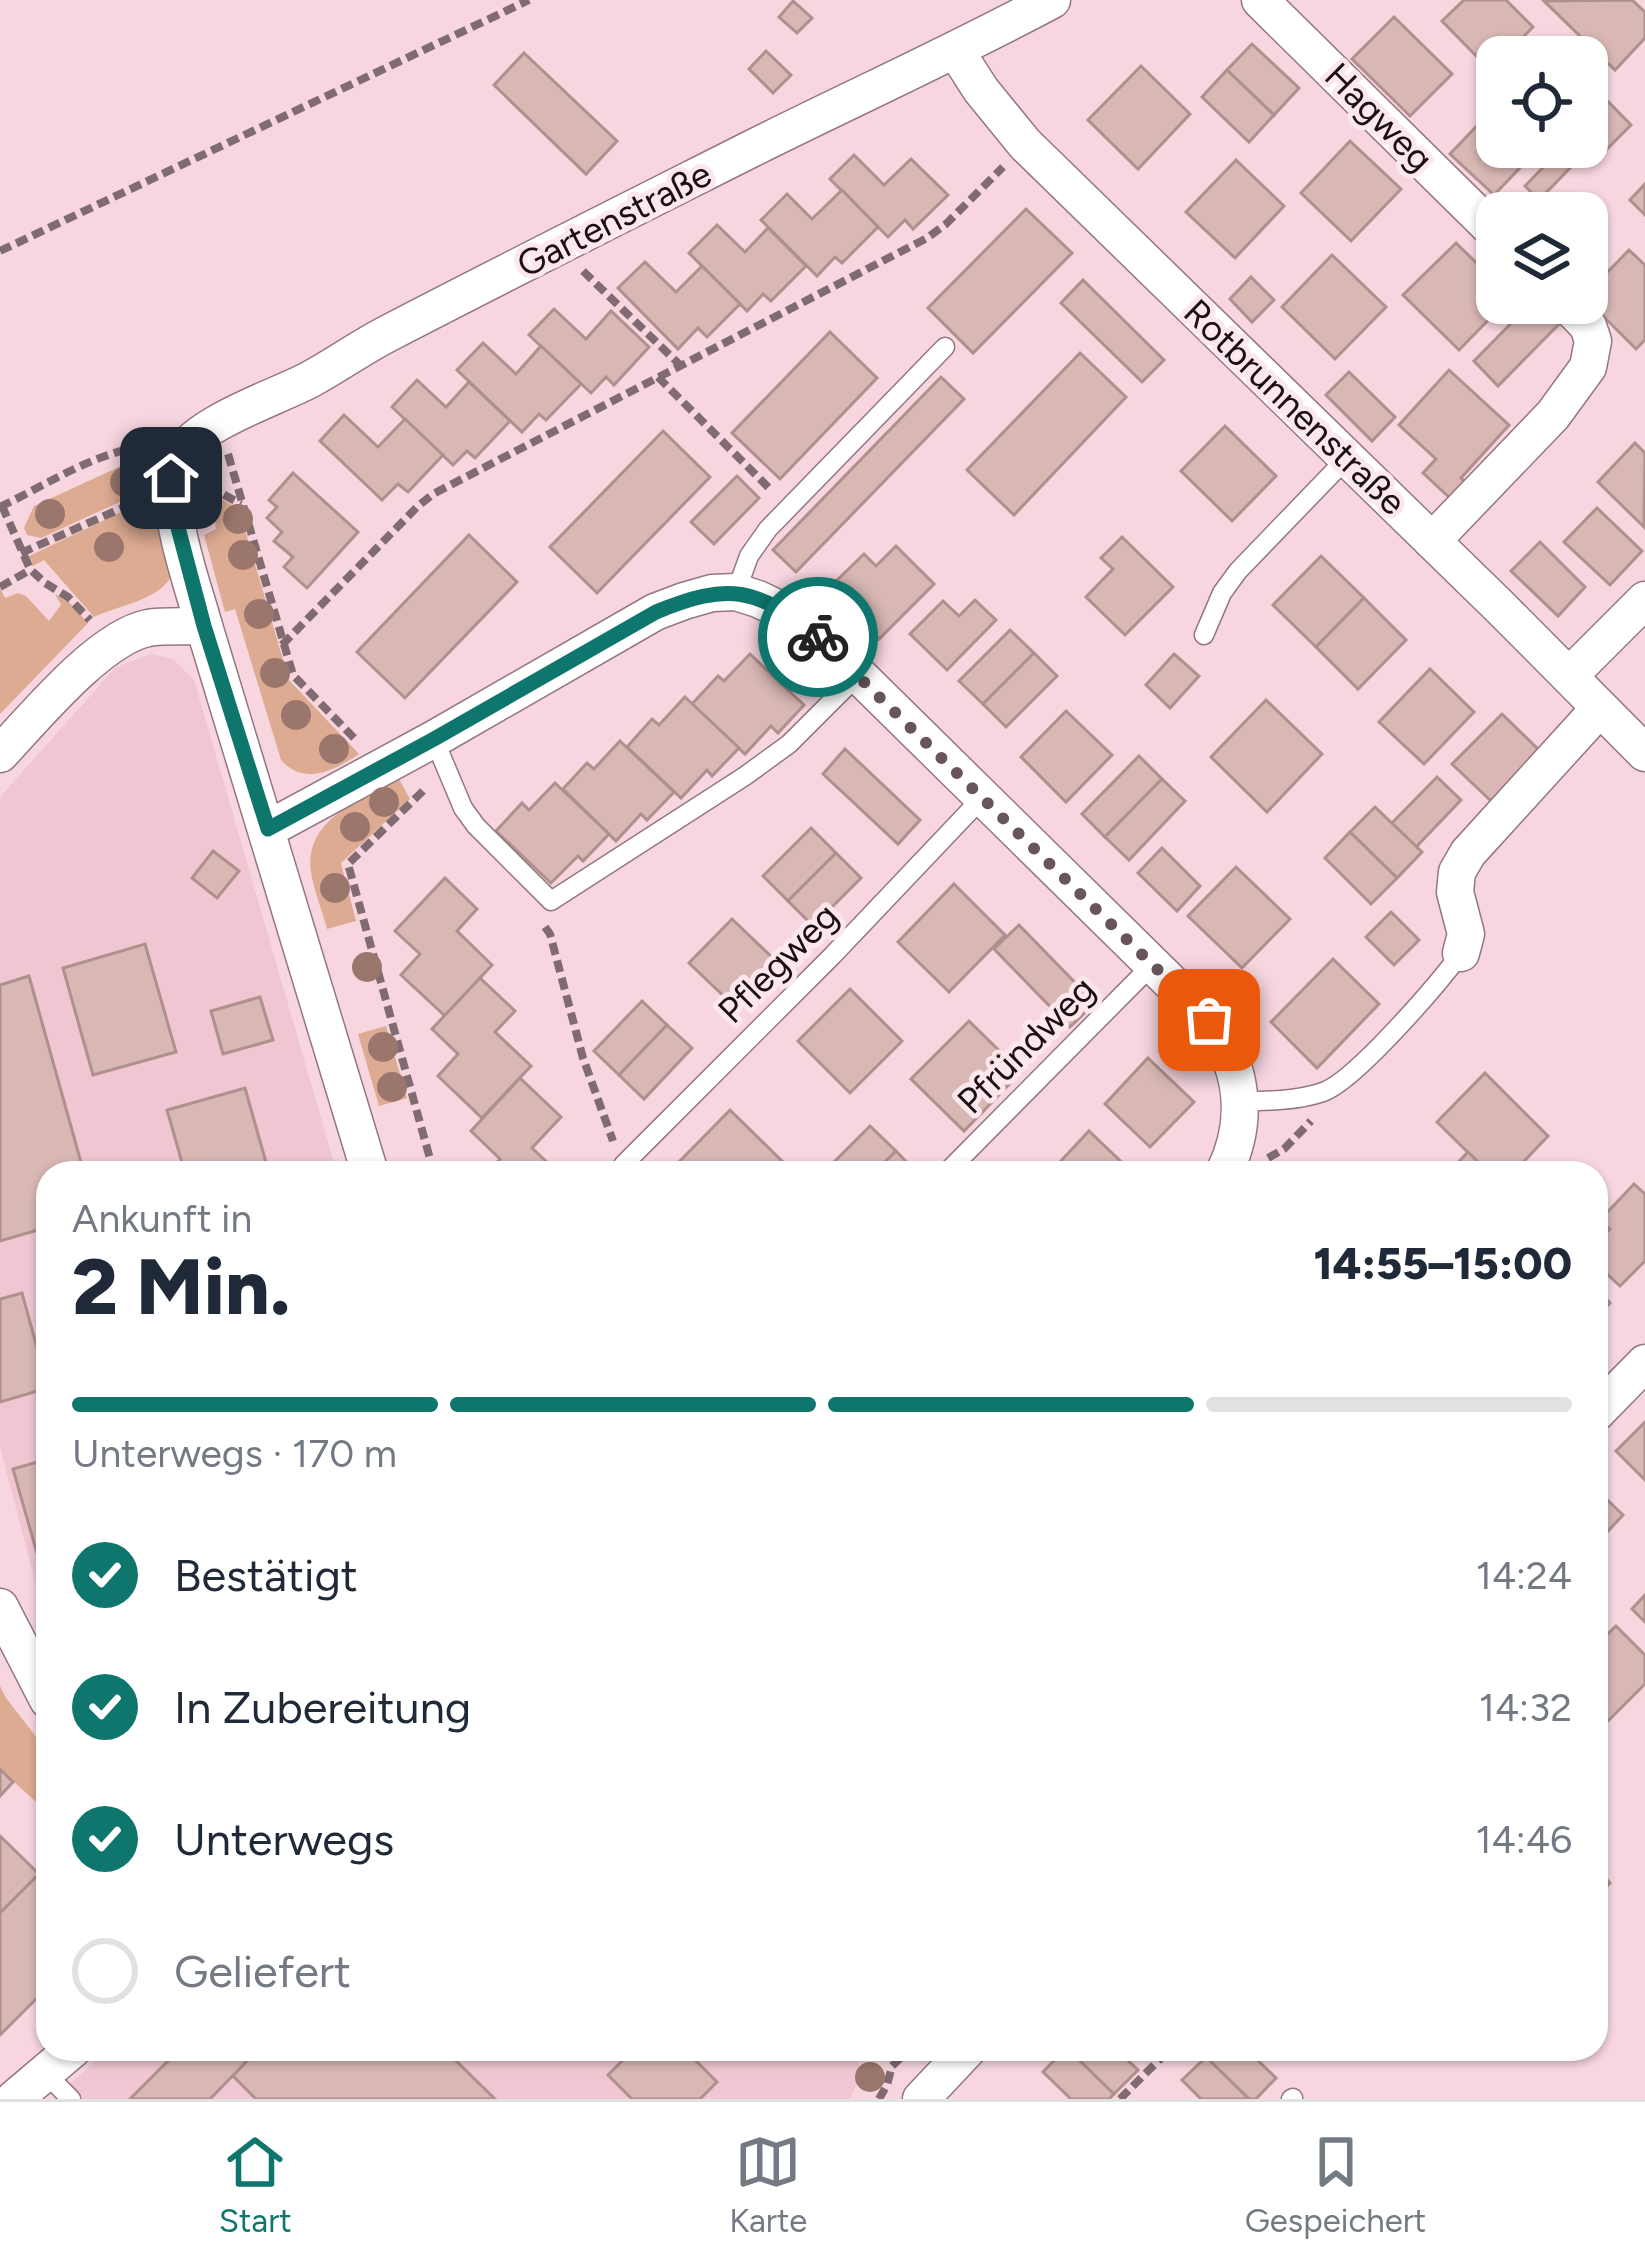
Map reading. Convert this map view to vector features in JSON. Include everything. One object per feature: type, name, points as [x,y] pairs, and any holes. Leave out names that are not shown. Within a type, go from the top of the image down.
[{"type":"street","name":"Gartenstraße","points":[[177,464],[202,433],[383,336],[1052,0]]},
{"type":"street","name":"Hagweg","points":[[1260,0],[1476,213]]},
{"type":"street","name":"Rotbrunnenstraße","points":[[956,51],[1025,144],[1645,753]]},
{"type":"street","points":[[1432,541],[1553,415],[1588,368],[1593,340],[1586,324]]},
{"type":"street","points":[[177,464],[172,505],[204,626],[366,1161]]},
{"type":"street","points":[[268,829],[656,612],[712,593],[758,598],[828,645],[1209,1020],[1226,1043],[1237,1074],[1240,1101],[1230,1161]]},
{"type":"street","points":[[1569,676],[1645,600]]},
{"type":"street","points":[[0,754],[58,692],[124,637],[147,628],[204,626]]},
{"type":"street","points":[[1461,953],[1466,934],[1455,892],[1457,872],[1468,853],[1600,708]]},
{"type":"street","points":[[1608,1401],[1645,1363]]},
{"type":"street","points":[[0,1607],[36,1677]]},
{"type":"street","points":[[921,2099],[946,2061]]},
{"type":"street","points":[[14,2099],[63,2074]]},
{"type":"lane","points":[[736,592],[749,556],[788,507],[945,347]]},
{"type":"lane","points":[[1204,635],[1222,593],[1238,571],[1347,458]]},
{"type":"lane","points":[[407,754],[551,901],[745,776],[789,743],[858,675]]},
{"type":"lane","name":"Pflegweg","points":[[632,1161],[982,798]]},
{"type":"lane","points":[[1240,1101],[1326,1092],[1347,1078],[1461,953]]},
{"type":"lane","name":"Pfründweg","points":[[958,1161],[1154,964]]},
{"type":"path","points":[[0,251],[529,0]]},
{"type":"path","points":[[282,645],[433,494],[927,238],[1025,144]]},
{"type":"path","points":[[558,247],[681,366]]},
{"type":"path","points":[[658,377],[788,507]]},
{"type":"path","points":[[220,423],[293,675],[407,754],[433,806]]},
{"type":"path","points":[[21,553],[151,495],[154,476],[177,464],[150,446],[129,448],[1,507],[21,553],[30,569],[68,597],[109,648]]},
{"type":"path","points":[[0,587],[30,569]]},
{"type":"path","points":[[423,791],[348,864],[431,1161]]},
{"type":"path","points":[[540,920],[550,934],[596,1098],[621,1161]]},
{"type":"path","points":[[1265,1161],[1300,1135],[1326,1092]]},
{"type":"path","points":[[1120,2099],[1158,2061]]},
{"type":"shaded area","points":[[140,464],[148,489],[41,538],[27,535],[24,528],[34,506],[121,466]]},
{"type":"shaded area","points":[[161,493],[171,577],[148,597],[94,617],[44,560],[33,566],[27,557]]},
{"type":"shaded area","points":[[212,494],[239,509],[289,680],[359,754],[340,766],[309,774],[281,760],[235,609],[225,612],[204,535],[216,529]]},
{"type":"shaded area","points":[[0,588],[5,598],[18,593],[26,596],[49,621],[61,605],[55,594],[88,623],[0,714]]},
{"type":"shaded area","points":[[151,654],[173,659],[194,680],[334,1161],[36,1161],[36,1585],[0,1447],[0,797],[116,667]]},
{"type":"shaded area","points":[[399,779],[410,799],[341,863],[356,921],[327,929],[311,872],[317,838],[338,813]]},
{"type":"shaded area","points":[[386,1026],[407,1098],[379,1106],[358,1034]]},
{"type":"shaded area","points":[[0,1686],[36,1737],[36,1802],[0,1769]]},
{"type":"shaded area","points":[[96,2061],[858,2061],[861,2075],[850,2099],[53,2099]]},
{"type":"building","points":[[1464,0],[1506,0],[1533,27],[1524,36],[1476,36],[1476,56],[1442,21]]},
{"type":"building","points":[[1632,0],[1645,12],[1645,38],[1615,70],[1608,63],[1608,36],[1580,36],[1544,1]]},
{"type":"building","points":[[793,1],[812,18],[797,33],[779,17]]},
{"type":"building","points":[[1394,17],[1452,74],[1410,116],[1352,59]]},
{"type":"building","points":[[1252,44],[1299,88],[1274,115],[1227,70]]},
{"type":"building","points":[[766,51],[791,75],[773,93],[749,69]]},
{"type":"building","points":[[524,53],[617,141],[586,174],[494,85]]},
{"type":"building","points":[[1141,66],[1190,114],[1138,169],[1088,120]]},
{"type":"building","points":[[1227,70],[1274,115],[1249,142],[1202,97]]},
{"type":"building","points":[[1608,101],[1631,125],[1608,148]]},
{"type":"building","points":[[1476,127],[1476,168],[1520,168],[1497,192],[1491,192],[1450,154]]},
{"type":"building","points":[[1350,141],[1401,189],[1351,241],[1301,193]]},
{"type":"building","points":[[854,155],[884,185],[911,159],[948,195],[913,229],[905,220],[888,237],[830,179]]},
{"type":"building","points":[[1236,160],[1284,206],[1235,258],[1186,212]]},
{"type":"building","points":[[1542,168],[1570,168],[1547,192],[1531,192],[1525,186]]},
{"type":"building","points":[[1645,184],[1645,215],[1630,200]]},
{"type":"building","points":[[842,190],[878,227],[842,263],[835,257],[817,276],[761,220],[787,194],[812,219]]},
{"type":"building","points":[[1026,209],[1072,253],[973,353],[928,308]]},
{"type":"building","points":[[717,225],[745,252],[768,228],[806,266],[771,301],[763,294],[747,311],[689,253]]},
{"type":"building","points":[[1456,243],[1476,263],[1476,324],[1484,324],[1459,350],[1403,295]]},
{"type":"building","points":[[1629,250],[1645,265],[1645,340],[1636,349],[1608,321],[1608,272]]},
{"type":"building","points":[[1332,255],[1386,307],[1335,359],[1282,307]]},
{"type":"building","points":[[645,262],[676,292],[702,266],[740,304],[707,337],[698,328],[678,349],[618,288]]},
{"type":"building","points":[[1251,277],[1274,300],[1252,322],[1230,299]]},
{"type":"building","points":[[1083,280],[1164,360],[1142,382],[1061,303]]},
{"type":"building","points":[[554,309],[586,339],[611,311],[649,347],[614,385],[606,377],[591,393],[529,335]]},
{"type":"building","points":[[1510,324],[1559,324],[1498,386],[1474,361]]},
{"type":"building","points":[[830,332],[877,378],[780,479],[732,433]]},
{"type":"building","points":[[483,343],[516,374],[541,346],[581,384],[546,420],[539,414],[522,432],[457,370]]},
{"type":"building","points":[[1080,353],[1126,397],[1014,515],[967,470]]},
{"type":"building","points":[[1449,370],[1509,425],[1461,478],[1467,484],[1452,500],[1423,473],[1436,459],[1399,425]]},
{"type":"building","points":[[1349,372],[1395,417],[1372,441],[1326,395]]},
{"type":"building","points":[[941,377],[964,399],[796,572],[773,550]]},
{"type":"building","points":[[417,380],[446,407],[469,382],[510,421],[475,458],[467,451],[453,465],[392,407]]},
{"type":"building","points":[[344,415],[378,447],[405,419],[443,455],[408,492],[398,484],[382,500],[320,441]]},
{"type":"building","points":[[1225,426],[1276,476],[1232,521],[1181,471]]},
{"type":"building","points":[[663,431],[710,477],[597,593],[550,547]]},
{"type":"building","points":[[1635,443],[1645,453],[1644,527],[1598,482]]},
{"type":"building","points":[[293,473],[358,532],[307,588],[284,567],[293,557],[274,541],[282,532],[267,518],[277,507],[269,500]]},
{"type":"building","points":[[737,476],[759,498],[714,544],[691,522]]},
{"type":"building","points":[[1597,508],[1642,551],[1610,585],[1564,542]]},
{"type":"building","points":[[469,535],[517,582],[405,698],[357,652]]},
{"type":"building","points":[[1122,537],[1173,587],[1125,635],[1086,597],[1113,569],[1101,558]]},
{"type":"building","points":[[1540,542],[1585,587],[1558,616],[1511,571]]},
{"type":"building","points":[[896,546],[934,584],[879,639],[829,588],[864,554],[876,566]]},
{"type":"building","points":[[1321,556],[1364,598],[1316,647],[1273,605]]},
{"type":"building","points":[[1364,598],[1406,640],[1358,689],[1316,647]]},
{"type":"building","points":[[975,600],[996,620],[947,670],[910,634],[943,601],[959,616]]},
{"type":"building","points":[[1010,630],[1034,653],[983,704],[959,681]]},
{"type":"building","points":[[1034,653],[1057,676],[1006,727],[983,704]]},
{"type":"building","points":[[750,654],[804,705],[778,733],[771,726],[745,754],[692,704],[718,676],[724,681]]},
{"type":"building","points":[[1174,654],[1199,676],[1170,708],[1146,685]]},
{"type":"building","points":[[1430,669],[1474,712],[1424,764],[1379,722]]},
{"type":"building","points":[[685,697],[739,748],[712,776],[707,770],[681,798],[627,747],[652,719],[659,725]]},
{"type":"building","points":[[1266,700],[1322,754],[1267,812],[1211,757]]},
{"type":"building","points":[[1066,711],[1112,755],[1066,802],[1021,757]]},
{"type":"building","points":[[1502,714],[1540,751],[1491,801],[1452,764]]},
{"type":"building","points":[[620,741],[674,792],[647,820],[641,814],[616,841],[563,789],[587,763],[594,769]]},
{"type":"building","points":[[845,749],[920,820],[898,844],[823,774]]},
{"type":"building","points":[[1139,756],[1162,779],[1105,837],[1082,814]]},
{"type":"building","points":[[1437,777],[1461,800],[1416,847],[1392,823]]},
{"type":"building","points":[[1162,779],[1185,801],[1129,860],[1105,837]]},
{"type":"building","points":[[555,783],[609,834],[583,861],[578,856],[551,883],[496,831],[522,803],[529,810]]},
{"type":"building","points":[[1375,807],[1422,852],[1397,878],[1350,832]]},
{"type":"building","points":[[811,828],[836,853],[788,901],[763,876]]},
{"type":"building","points":[[1350,832],[1397,878],[1371,904],[1325,858]]},
{"type":"building","points":[[1162,848],[1200,886],[1177,911],[1138,873]]},
{"type":"building","points":[[213,851],[239,871],[217,898],[192,878]]},
{"type":"building","points":[[836,853],[861,878],[813,926],[788,901]]},
{"type":"building","points":[[1236,867],[1290,919],[1242,968],[1188,916]]},
{"type":"building","points":[[445,878],[477,909],[457,931],[492,965],[445,1016],[401,975],[420,954],[395,931]]},
{"type":"building","points":[[954,884],[1005,935],[949,992],[898,942]]},
{"type":"building","points":[[1391,912],[1419,940],[1394,965],[1366,937]]},
{"type":"building","points":[[732,919],[778,963],[735,1007],[689,963]]},
{"type":"building","points":[[1019,925],[1095,1003],[1070,1027],[994,949]]},
{"type":"building","points":[[145,944],[176,1052],[93,1075],[63,968]]},
{"type":"building","points":[[1333,959],[1379,1004],[1317,1068],[1271,1022]]},
{"type":"building","points":[[29,976],[81,1161],[36,1161],[36,1230],[0,1241],[0,985]]},
{"type":"building","points":[[480,978],[515,1011],[495,1032],[531,1066],[482,1118],[438,1076],[458,1054],[432,1029]]},
{"type":"building","points":[[850,989],[902,1041],[850,1093],[798,1041]]},
{"type":"building","points":[[260,997],[273,1040],[223,1054],[211,1011]]},
{"type":"building","points":[[642,1001],[667,1025],[619,1075],[594,1051]]},
{"type":"building","points":[[969,1021],[1021,1072],[964,1131],[911,1079]]},
{"type":"building","points":[[667,1025],[692,1048],[644,1099],[619,1075]]},
{"type":"building","points":[[1148,1058],[1194,1102],[1150,1147],[1105,1104]]},
{"type":"building","points":[[1485,1073],[1548,1136],[1524,1161],[1477,1161],[1437,1122]]},
{"type":"building","points":[[520,1078],[561,1117],[532,1148],[546,1161],[498,1161],[471,1131]]},
{"type":"building","points":[[245,1088],[266,1161],[182,1161],[167,1110]]},
{"type":"building","points":[[730,1110],[782,1161],[680,1161]]},
{"type":"building","points":[[870,1126],[896,1151],[886,1161],[835,1161]]},
{"type":"building","points":[[1089,1131],[1120,1161],[1061,1161]]},
{"type":"building","points":[[896,1151],[906,1161],[886,1161]]},
{"type":"building","points":[[1634,1184],[1645,1194],[1645,1261],[1620,1286],[1608,1275],[1608,1212]]},
{"type":"building","points":[[22,1293],[36,1344],[36,1392],[0,1402],[0,1299]]},
{"type":"building","points":[[1645,1422],[1645,1480],[1616,1451]]},
{"type":"building","points":[[36,1462],[36,1550],[13,1469]]},
{"type":"building","points":[[1608,1501],[1623,1515],[1608,1531]]},
{"type":"building","points":[[1645,1595],[1645,1622],[1632,1609]]},
{"type":"building","points":[[1616,1626],[1645,1655],[1645,1684],[1608,1721],[1608,1634]]},
{"type":"building","points":[[0,1769],[13,1782],[0,1796]]},
{"type":"building","points":[[0,1836],[36,1871],[36,1877],[0,1913]]},
{"type":"building","points":[[36,1877],[36,1999],[0,2035],[0,1913]]},
{"type":"building","points":[[168,2061],[247,2061],[210,2099],[130,2099]]},
{"type":"building","points":[[247,2061],[456,2061],[495,2099],[256,2099],[233,2076]]},
{"type":"building","points":[[622,2061],[696,2061],[717,2082],[700,2099],[632,2099],[608,2075]]},
{"type":"building","points":[[1054,2061],[1080,2061],[1114,2094],[1109,2099],[1071,2099],[1043,2072]]},
{"type":"building","points":[[1080,2061],[1129,2061],[1138,2070],[1114,2094]]},
{"type":"building","points":[[1202,2061],[1210,2061],[1249,2099],[1201,2099],[1182,2080]]},
{"type":"building","points":[[1210,2061],[1258,2061],[1276,2078],[1256,2099],[1249,2099]]},
{"type":"way so far","points":[[818,637],[1209,1020]]},
{"type":"route","points":[[171,478],[172,505],[204,626],[268,829],[656,612],[684,601],[736,592],[782,610],[818,637]]}]
